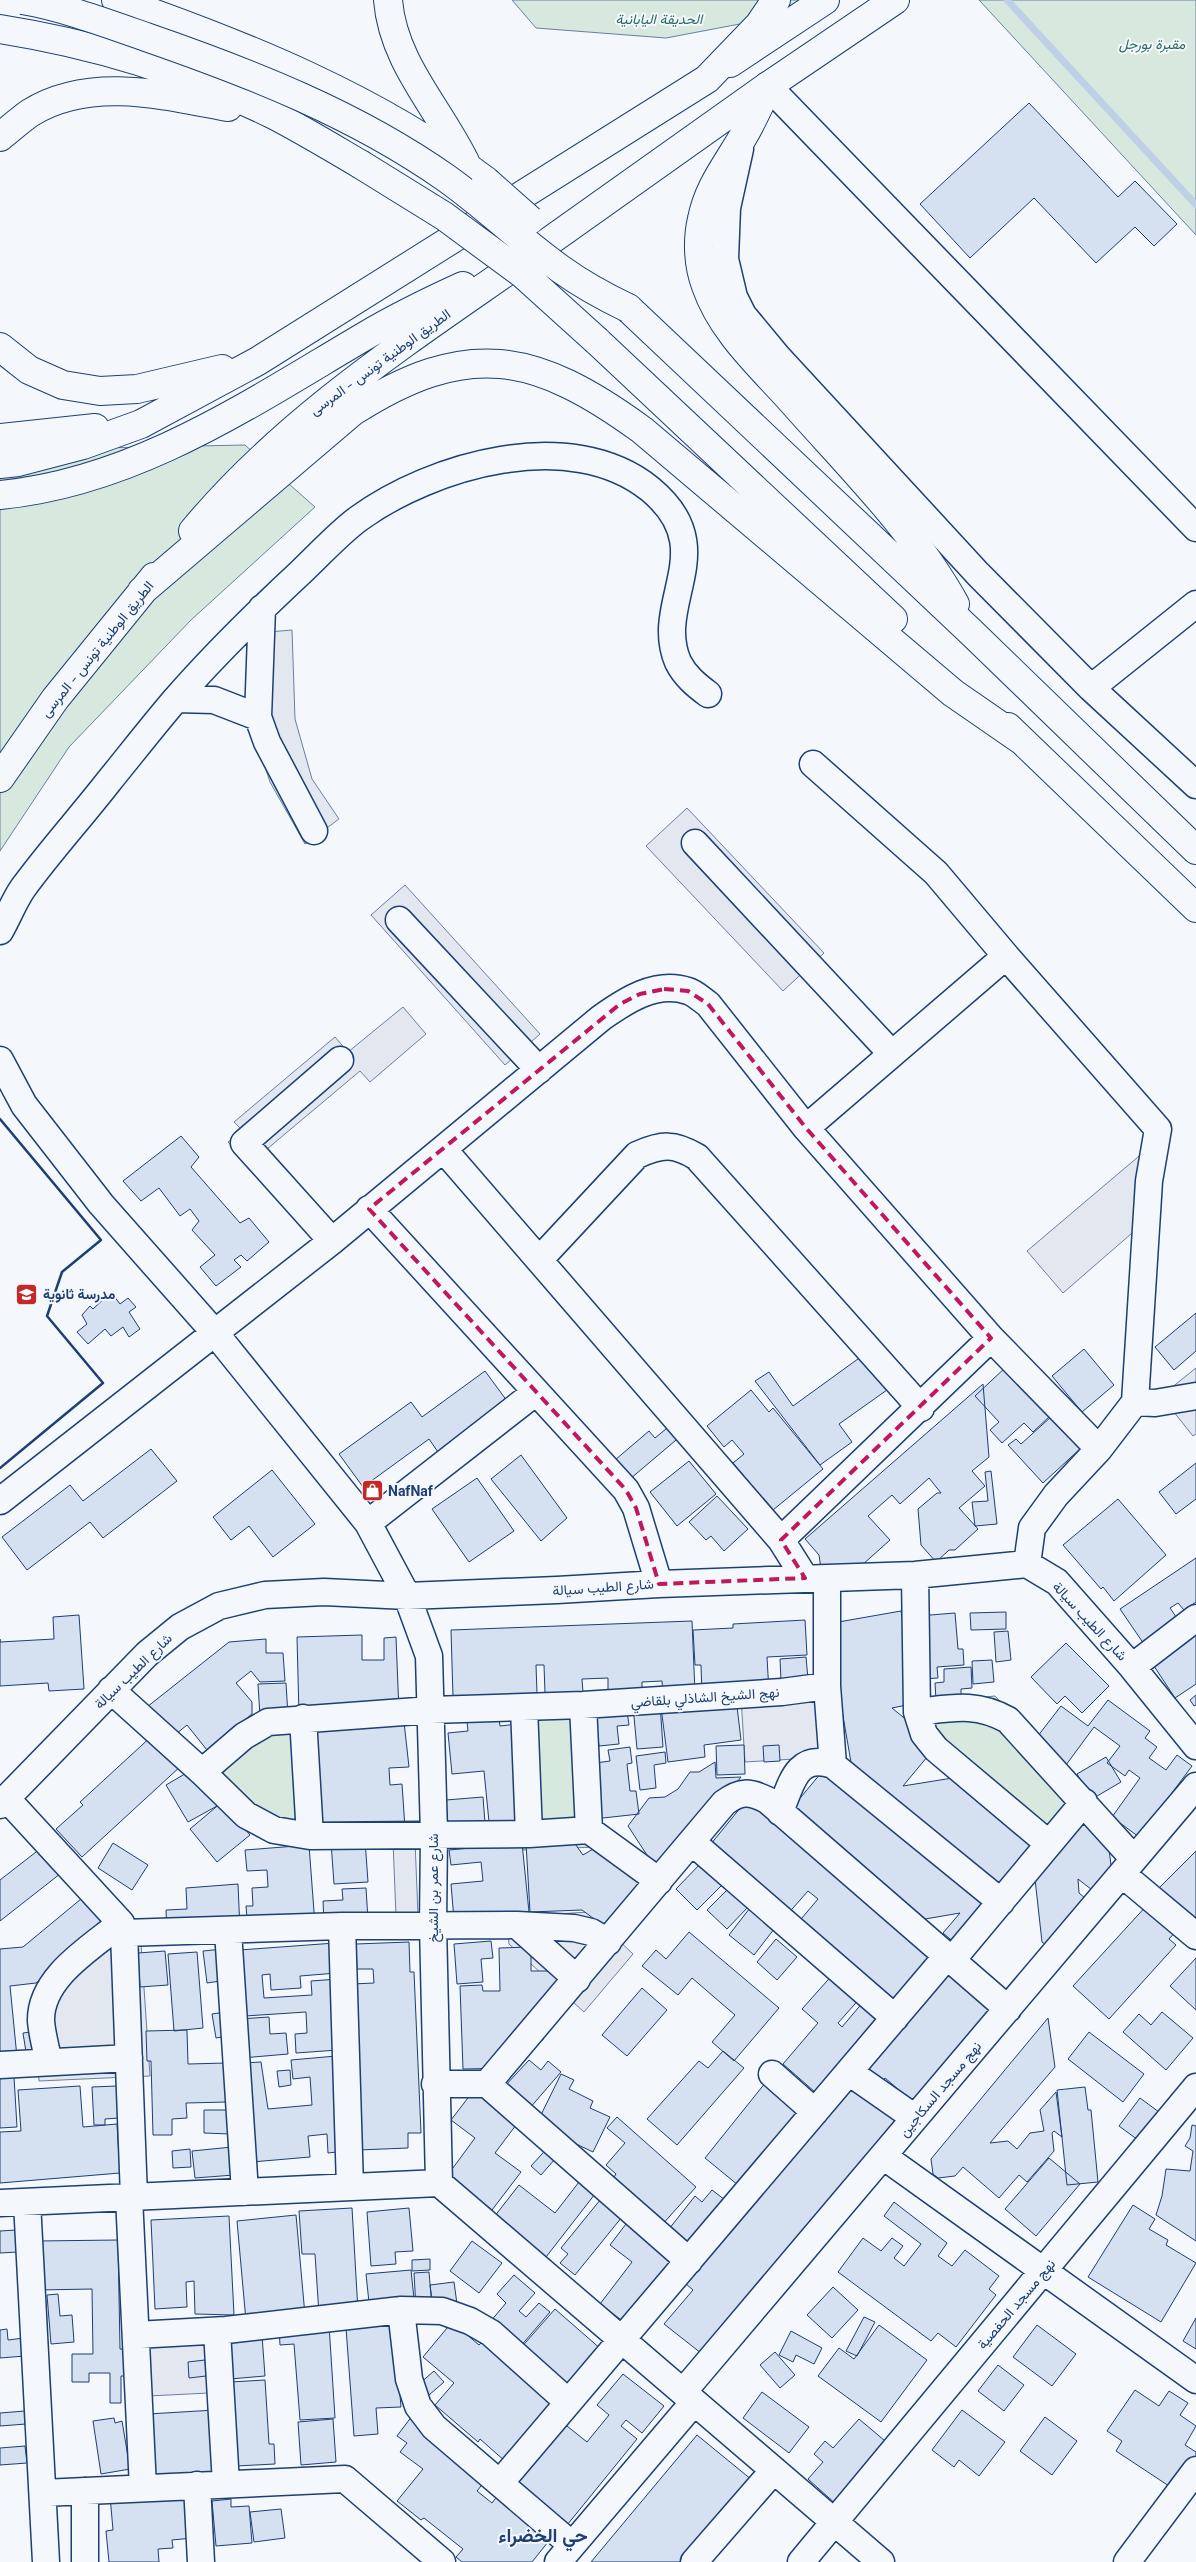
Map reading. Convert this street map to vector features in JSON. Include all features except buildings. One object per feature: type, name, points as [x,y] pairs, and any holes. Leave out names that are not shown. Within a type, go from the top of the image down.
[{"type":"main road","points":[[22,0],[112,25],[236,68],[333,112],[445,177],[494,214],[560,269],[582,284],[628,308]]},
{"type":"main road","points":[[116,0],[246,48],[308,77],[407,129],[477,174],[628,308],[971,632],[1196,850]]},
{"type":"main road","points":[[388,0],[389,17],[398,46],[412,73],[477,174]]},
{"type":"main road","points":[[707,79],[759,25],[776,0]]},
{"type":"main road","points":[[0,464],[18,462],[83,445],[141,424],[258,360],[707,79],[825,0]]},
{"type":"main road","name":"الطريق الوطنية تونس - المرسى","points":[[0,778],[55,699],[223,495],[312,411],[360,373],[522,261],[768,86],[895,0]]},
{"type":"main road","points":[[0,29],[103,50],[161,68],[218,90],[274,116],[360,164],[444,216],[524,275],[598,341],[1021,740],[1196,908]]},
{"type":"main road","points":[[768,86],[745,134],[717,177],[702,219],[700,256],[706,286],[722,318],[743,347],[913,541],[934,570],[971,632]]},
{"type":"main road","points":[[0,137],[31,113],[67,98],[113,91],[150,93],[274,116]]},
{"type":"main road","points":[[0,495],[22,493],[76,480],[127,464],[178,443],[226,418],[417,308],[522,261]]},
{"type":"main road","points":[[0,347],[28,370],[63,384],[100,391],[137,389],[258,360]]},
{"type":"main road","points":[[142,591],[352,412],[375,397],[403,382],[428,373],[479,364],[506,364],[533,369],[558,378],[622,416],[953,693],[1021,740]]},
{"type":"main road","points":[[0,438],[141,424]]},
{"type":"street","points":[[768,86],[1196,528]]},
{"type":"street","points":[[745,134],[731,183],[724,234],[724,259],[728,278],[743,315],[777,356],[978,574],[1091,688],[1196,785]]},
{"type":"street","points":[[0,932],[22,890],[176,699],[262,608],[357,520],[416,484],[473,464],[522,458],[578,458],[613,467],[648,488],[669,508],[679,528],[685,552],[673,632],[678,661],[689,679],[708,694]]},
{"type":"street","points":[[1091,688],[1196,604]]},
{"type":"street","points":[[262,608],[258,717],[267,742],[314,831]]},
{"type":"street","points":[[176,699],[214,700],[258,717]]},
{"type":"street","points":[[814,764],[936,873],[1158,1129],[1149,1181],[1134,1402],[1099,1448],[1056,1495],[1032,1528],[1026,1564]]},
{"type":"street","points":[[695,843],[892,1054]]},
{"type":"street","points":[[399,920],[539,1070]]},
{"type":"street","points":[[806,1128],[1006,956]]},
{"type":"street","points":[[0,1501],[332,1242],[369,1209],[444,1150],[601,1018],[640,994],[664,989],[688,991],[708,1004],[806,1128],[991,1338],[1099,1448]]},
{"type":"street","name":"شارع عمر بن الشيخ","points":[[0,1060],[24,1105],[101,1204],[215,1332],[368,1523],[408,1596],[429,1656],[434,1834],[432,1925],[438,2183]]},
{"type":"street","points":[[332,1242],[244,1143],[340,1060]]},
{"type":"street","points":[[540,1259],[637,1155],[666,1146],[681,1148],[697,1157],[921,1408]]},
{"type":"street","points":[[444,1150],[816,1578],[833,1765]]},
{"type":"street","points":[[369,1209],[626,1490],[636,1508],[659,1584]]},
{"type":"street","points":[[781,1540],[921,1408],[991,1338]]},
{"type":"street","points":[[368,1523],[536,1392]]},
{"type":"street","points":[[1134,1402],[1155,1403],[1196,1396]]},
{"type":"street","name":"شارع الطيب سيالة","points":[[4,1802],[147,1654],[180,1627],[219,1606],[265,1595],[324,1592],[408,1596],[659,1584],[915,1575],[1026,1564],[1057,1582],[1132,1667],[1196,1746]]},
{"type":"street","points":[[915,1575],[917,1712],[924,1734],[936,1749],[1049,1844]]},
{"type":"street","points":[[1132,1667],[1196,1618]]},
{"type":"street","name":"نهج الشيخ الشاذلي بلقاضي","points":[[202,1772],[244,1736],[268,1722],[431,1710],[583,1704],[782,1692],[827,1686]]},
{"type":"street","points":[[111,1690],[202,1772],[246,1815],[274,1830],[310,1836],[529,1834],[589,1830],[659,1881]]},
{"type":"street","points":[[583,1704],[589,1830]]},
{"type":"street","points":[[524,1707],[529,1834]]},
{"type":"street","points":[[917,1712],[972,1707],[992,1710],[1008,1720],[1084,1802],[1128,1866],[1196,1936]]},
{"type":"street","points":[[303,1718],[310,1836]]},
{"type":"street","points":[[780,1812],[796,1773],[802,1767],[812,1762],[833,1765],[1000,1902]]},
{"type":"street","name":"نهج مسجد السكاجين","points":[[565,2553],[688,2397],[883,2156],[1196,1786]]},
{"type":"street","points":[[487,2084],[724,1803],[737,1794],[753,1793],[766,1800],[1008,2009]]},
{"type":"street","points":[[4,1802],[122,1928],[129,2058],[136,2335],[143,2488]]},
{"type":"street","points":[[500,2483],[895,2018],[1000,1902],[1084,1802]]},
{"type":"street","points":[[692,1842],[895,2018]]},
{"type":"street","points":[[49,2062],[41,2020],[44,2000],[52,1984],[63,1971],[122,1928],[228,1930],[342,1926],[517,1925],[574,1928],[591,1932],[608,1942]]},
{"type":"street","points":[[517,1925],[577,1979]]},
{"type":"street","points":[[342,1926],[350,2187]]},
{"type":"street","points":[[228,1930],[245,2192]]},
{"type":"street","points":[[0,2065],[129,2058]]},
{"type":"street","points":[[850,2072],[915,2118]]},
{"type":"street","points":[[772,2074],[815,2112]]},
{"type":"street","points":[[435,2084],[487,2084],[688,2261]]},
{"type":"street","name":"نهج مسجد الحفصية","points":[[801,2562],[1196,2087]]},
{"type":"street","points":[[883,2156],[1196,2380]]},
{"type":"street","points":[[0,2203],[438,2183],[882,2562]]},
{"type":"street","points":[[27,2202],[46,2562]]},
{"type":"street","points":[[136,2335],[217,2331],[401,2310],[442,2311],[470,2321],[491,2333],[567,2402]]},
{"type":"street","points":[[401,2310],[409,2379],[418,2406],[434,2427],[500,2483],[565,2553]]},
{"type":"street","points":[[217,2331],[226,2484]]},
{"type":"street","points":[[694,2562],[774,2470]]},
{"type":"street","points":[[1127,2562],[1196,2470]]},
{"type":"street","points":[[43,2493],[345,2479],[442,2562]]},
{"type":"street","points":[[197,2485],[201,2562]]},
{"type":"street","points":[[85,2491],[85,2562]]},
{"type":"highlighted area","points":[[664,989],[688,991],[708,1004],[806,1128],[991,1338],[781,1540],[805,1578],[659,1584],[636,1508],[626,1490],[369,1209],[620,1004],[640,994]]},
{"type":"green space","name":"الحديقة اليابانية","points":[[512,0],[806,0],[782,16],[666,38],[536,28]]},
{"type":"green space","name":"مقبرة بورجل","points":[[979,0],[1196,0],[1196,235]]},
{"type":"green space","points":[[245,445],[315,507],[191,620],[69,747],[0,851],[0,450]]},
{"type":"green space","points":[[995,1696],[1093,1800],[1051,1853],[909,1705]]},
{"type":"green space","points":[[588,1698],[595,1847],[523,1850],[515,1701]]},
{"type":"green space","points":[[299,1726],[308,1823],[270,1821],[220,1779],[227,1767],[244,1750],[274,1734]]},
{"type":"shaded area","points":[[292,630],[295,719],[312,779],[339,819],[305,844],[270,782],[259,748],[269,715],[268,632]]},
{"type":"shaded area","points":[[687,808],[824,953],[783,991],[646,846]]},
{"type":"shaded area","points":[[405,885],[540,1034],[505,1065],[371,915]]},
{"type":"shaded area","points":[[403,1007],[426,1034],[370,1082],[360,1071],[248,1165],[228,1142],[242,1130],[234,1122],[335,1037],[348,1052]]},
{"type":"shaded area","points":[[1145,1151],[1139,1227],[1063,1293],[1027,1251]]},
{"type":"shaded area","points":[[1196,1368],[1196,1434],[1193,1436],[1161,1396]]},
{"type":"shaded area","points":[[840,1691],[844,1756],[745,1762],[741,1698]]},
{"type":"shaded area","points":[[415,1841],[418,1915],[396,1916],[393,1842]]},
{"type":"shaded area","points":[[589,1912],[633,1954],[584,2012],[509,1944],[507,1917]]},
{"type":"shaded area","points":[[140,1929],[150,2076],[39,2081],[34,1995]]},
{"type":"shaded area","points":[[225,2317],[229,2392],[128,2397],[125,2322]]},
{"type":"waterway","points":[[1007,0],[1196,205]]},
{"type":"wall","points":[[0,1119],[101,1240],[62,1272],[47,1316],[103,1383],[0,1468]]},
{"type":"place","name":"مدرسة ثانوية","points":[[27,1294]]},
{"type":"place","name":"NafNaf","points":[[372,1491]]},
{"type":"district","name":"حي الخضراء","points":[[543,2535]]}]
